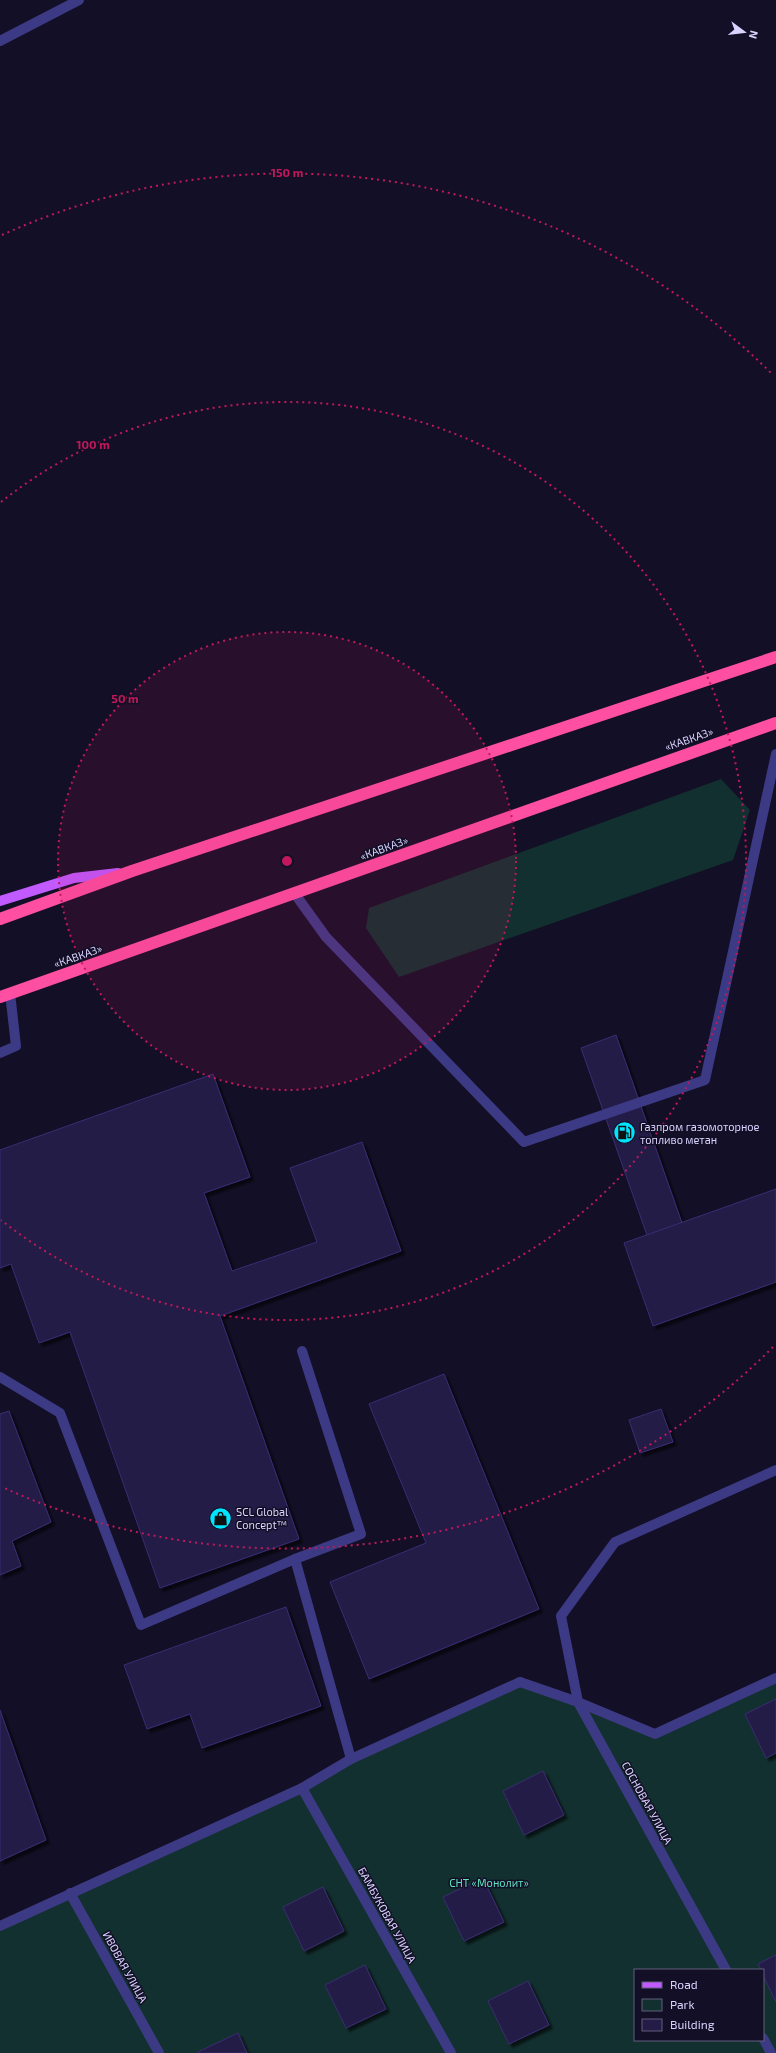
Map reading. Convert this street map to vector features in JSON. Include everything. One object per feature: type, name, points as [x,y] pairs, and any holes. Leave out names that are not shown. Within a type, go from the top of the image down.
[{"type":"highway","points":[[0,919],[132,871],[776,657]]},
{"type":"highway","name":"«КАВКАЗ»","points":[[3,996],[295,894],[666,760],[776,723]]},
{"type":"main road","points":[[0,900],[74,878],[132,871]]},
{"type":"street","points":[[0,41],[79,0]]},
{"type":"street","points":[[295,894],[326,937],[524,1142],[705,1080],[776,754]]},
{"type":"street","points":[[0,1053],[16,1046],[3,996]]},
{"type":"street","points":[[0,1377],[60,1413],[141,1625],[296,1559],[361,1534],[302,1351]]},
{"type":"street","name":"СОСНОВАЯ УЛИЦА","points":[[725,1969],[578,1702],[561,1616],[615,1542],[776,1470]]},
{"type":"street","points":[[296,1559],[351,1759]]},
{"type":"street","points":[[0,1926],[302,1788],[351,1759],[520,1682],[578,1702],[655,1734],[776,1678]]},
{"type":"street","name":"БАМБУКОВАЯ УЛИЦА","points":[[302,1788],[451,2053]]},
{"type":"street","name":"ИВОВАЯ УЛИЦА","points":[[70,1893],[159,2053]]},
{"type":"street","points":[[764,2040],[771,2053]]},
{"type":"green space","points":[[721,779],[750,810],[733,860],[399,977],[366,928],[369,908]]},
{"type":"green space","name":"СНТ «Монолит»","points":[[776,1678],[776,2053],[0,2053],[0,1926],[520,1682],[655,1734]]},
{"type":"building","points":[[616,1035],[682,1223],[647,1235],[581,1048]]},
{"type":"building","points":[[213,1074],[250,1177],[204,1193],[232,1271],[317,1242],[290,1168],[362,1142],[401,1251],[220,1316],[299,1539],[160,1588],[70,1332],[39,1343],[11,1264],[0,1268],[0,1150]]},
{"type":"building","points":[[776,1189],[776,1282],[653,1326],[624,1243]]},
{"type":"building","points":[[444,1374],[539,1609],[369,1679],[330,1582],[426,1543],[369,1404]]},
{"type":"building","points":[[661,1409],[673,1442],[640,1453],[629,1420]]},
{"type":"building","points":[[9,1411],[51,1522],[12,1541],[21,1566],[0,1575],[0,1414]]},
{"type":"building","points":[[286,1607],[321,1706],[202,1748],[190,1714],[147,1729],[124,1665]]},
{"type":"building","points":[[776,1699],[776,1753],[766,1758],[745,1714]]},
{"type":"building","points":[[0,1710],[46,1840],[0,1861]]},
{"type":"building","points":[[543,1771],[564,1815],[524,1835],[503,1791]]},
{"type":"building","points":[[483,1878],[504,1922],[464,1941],[443,1897]]},
{"type":"building","points":[[323,1887],[344,1931],[304,1951],[283,1907]]},
{"type":"building","points":[[776,1955],[776,2002],[764,1977],[764,1969],[760,1969],[758,1964]]},
{"type":"building","points":[[365,1965],[386,2009],[346,2028],[325,1985]]},
{"type":"building","points":[[528,1981],[549,2025],[509,2044],[488,2001]]},
{"type":"building","points":[[238,2033],[247,2053],[198,2053],[198,2052]]},
{"type":"place","name":"Газпром газомоторное топливо метан","points":[[624,1133]]},
{"type":"place","name":"SCL Global Concept™","points":[[221,1518]]}]
